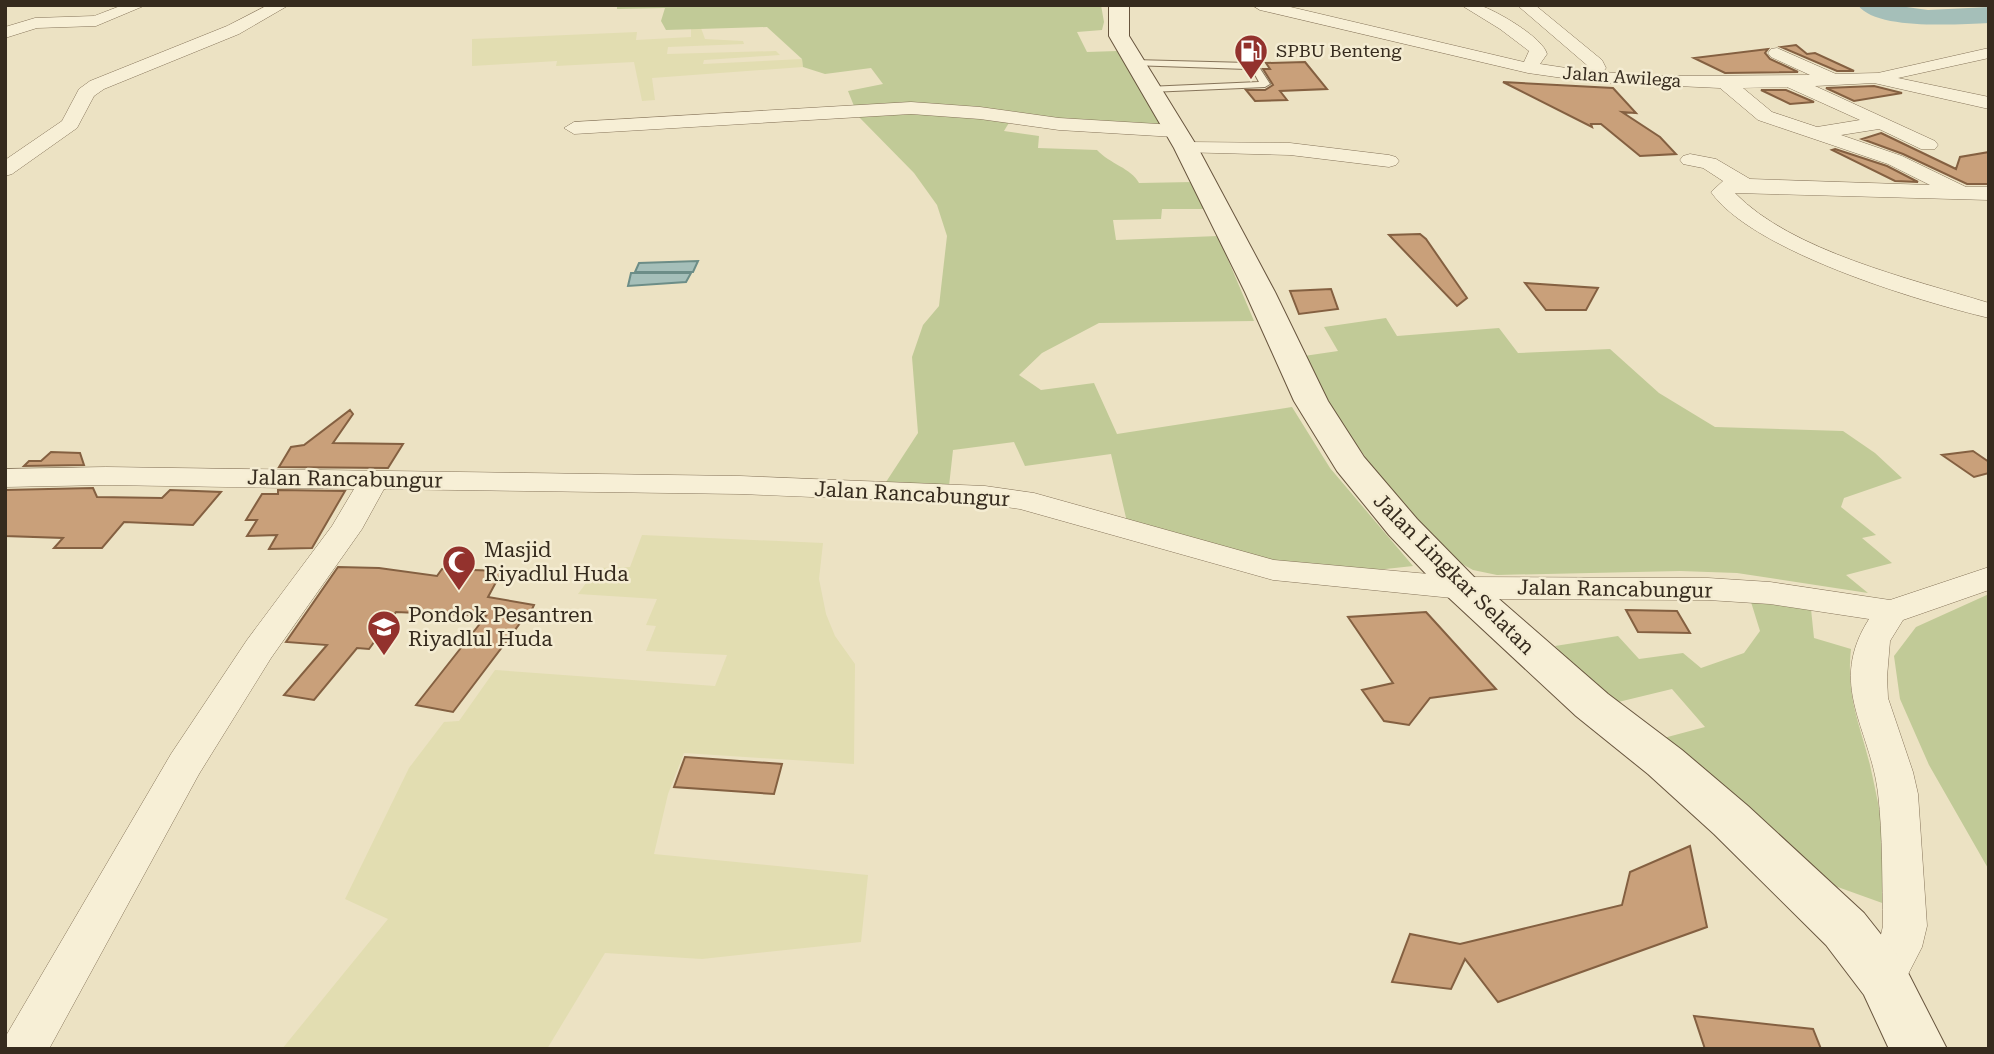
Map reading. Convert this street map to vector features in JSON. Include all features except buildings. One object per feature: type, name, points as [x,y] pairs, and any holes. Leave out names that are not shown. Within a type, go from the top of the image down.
[{"type":"street","points":[[5,33],[35,23],[96,21],[138,5]]},
{"type":"street","points":[[5,170],[70,124],[86,93],[97,85],[233,30],[281,5]]},
{"type":"street","name":"Jalan Lingkar Selatan","points":[[1119,5],[1119,36],[1180,139],[1260,292],[1287,354],[1332,435],[1375,494],[1462,588],[1556,674],[1665,762],[1771,856],[1845,929],[1883,978],[1918,1049]]},
{"type":"street","name":"Jalan Awilega","points":[[1260,5],[1528,68],[1591,77],[1725,83],[1874,78],[1989,103]]},
{"type":"street","points":[[1468,5],[1486,13],[1530,42],[1538,54],[1528,68]]},
{"type":"street","points":[[1525,5],[1596,64],[1597,68],[1591,77]]},
{"type":"street","points":[[1874,78],[1989,52]]},
{"type":"street","points":[[1777,53],[1832,79]]},
{"type":"street","points":[[1791,82],[1928,145]]},
{"type":"street","points":[[1725,83],[1765,116],[1895,159],[1962,193]]},
{"type":"street","points":[[574,128],[911,108],[1389,161]]},
{"type":"street","points":[[1816,133],[1882,123]]},
{"type":"street","points":[[1690,160],[1709,163],[1745,185]]},
{"type":"street","points":[[1989,194],[1745,185],[1731,186],[1722,192],[1730,204],[1747,217],[1798,244],[1847,264],[1989,311]]},
{"type":"street","name":"Jalan Rancabungur","points":[[5,478],[106,476],[373,482],[740,485],[985,495],[1023,500],[1273,570],[1462,588],[1708,589],[1828,600],[1891,612]]},
{"type":"street","points":[[24,1049],[185,764],[267,638],[346,529],[373,482]]},
{"type":"street","points":[[1883,978],[1899,947],[1905,926],[1898,794],[1894,772],[1870,698],[1869,677],[1873,641],[1891,612],[1989,578]]},
{"type":"lane","points":[[1248,66],[1256,69],[1265,84],[1142,76],[1248,66]]},
{"type":"shaded area","points":[[701,28],[705,39],[743,41],[744,44],[668,47],[667,54],[776,51],[780,55],[704,60],[703,64],[802,59],[803,67],[652,78],[655,100],[642,101],[634,62],[556,66],[557,61],[472,66],[472,39],[637,32],[636,40],[691,37],[691,29]]},
{"type":"shaded area","points":[[642,535],[823,543],[819,579],[826,614],[835,636],[855,664],[854,764],[684,753],[668,794],[654,854],[868,875],[861,942],[702,959],[605,953],[547,1049],[282,1049],[388,919],[345,899],[409,768],[444,722],[459,721],[495,670],[715,686],[727,655],[646,651],[656,626],[646,625],[657,599],[578,594],[597,568],[630,567]]},
{"type":"green space","points":[[617,5],[1101,5],[1104,22],[1102,30],[1077,32],[1087,52],[1117,51],[1164,128],[1013,116],[1004,131],[1039,136],[1038,148],[1097,150],[1131,173],[1139,183],[1193,182],[1204,209],[1162,209],[1161,219],[1113,220],[1116,240],[1218,236],[1254,321],[1099,323],[1042,353],[1019,375],[1041,390],[1094,383],[1117,434],[1292,407],[1330,468],[1413,566],[1358,572],[1266,564],[1127,522],[1111,454],[1025,466],[1014,442],[953,450],[949,486],[886,482],[918,433],[912,357],[923,325],[939,306],[947,236],[937,205],[914,173],[858,116],[848,91],[883,84],[871,68],[825,74],[803,67],[802,59],[767,27],[666,30],[661,21],[665,8],[617,9]]},
{"type":"green space","points":[[1386,318],[1397,336],[1499,328],[1518,353],[1610,349],[1659,393],[1715,427],[1843,431],[1875,453],[1902,478],[1844,498],[1841,507],[1876,535],[1862,538],[1892,563],[1846,575],[1868,593],[1737,573],[1680,571],[1497,575],[1473,570],[1453,559],[1389,490],[1324,399],[1304,356],[1338,351],[1324,327]]},
{"type":"green space","points":[[1989,594],[1989,870],[1929,765],[1900,699],[1894,656],[1916,627]]},
{"type":"green space","points":[[1751,602],[1811,609],[1814,638],[1851,649],[1852,695],[1884,835],[1887,871],[1885,904],[1821,881],[1660,739],[1705,727],[1672,689],[1610,704],[1555,646],[1618,636],[1639,659],[1683,653],[1701,668],[1744,653],[1760,631]]},
{"type":"water","points":[[698,261],[693,272],[635,272],[639,263]]},
{"type":"water","points":[[631,273],[691,273],[686,282],[628,286]]},
{"type":"waterway","points":[[1870,5],[1883,11],[1913,17],[1989,15]]},
{"type":"place","name":"SPBU Benteng","points":[[1251,81]]},
{"type":"place","name":"Masjid Riyadlul Huda","points":[[459,592]]},
{"type":"place","name":"Pondok Pesantren Riyadlul Huda","points":[[384,657]]}]
